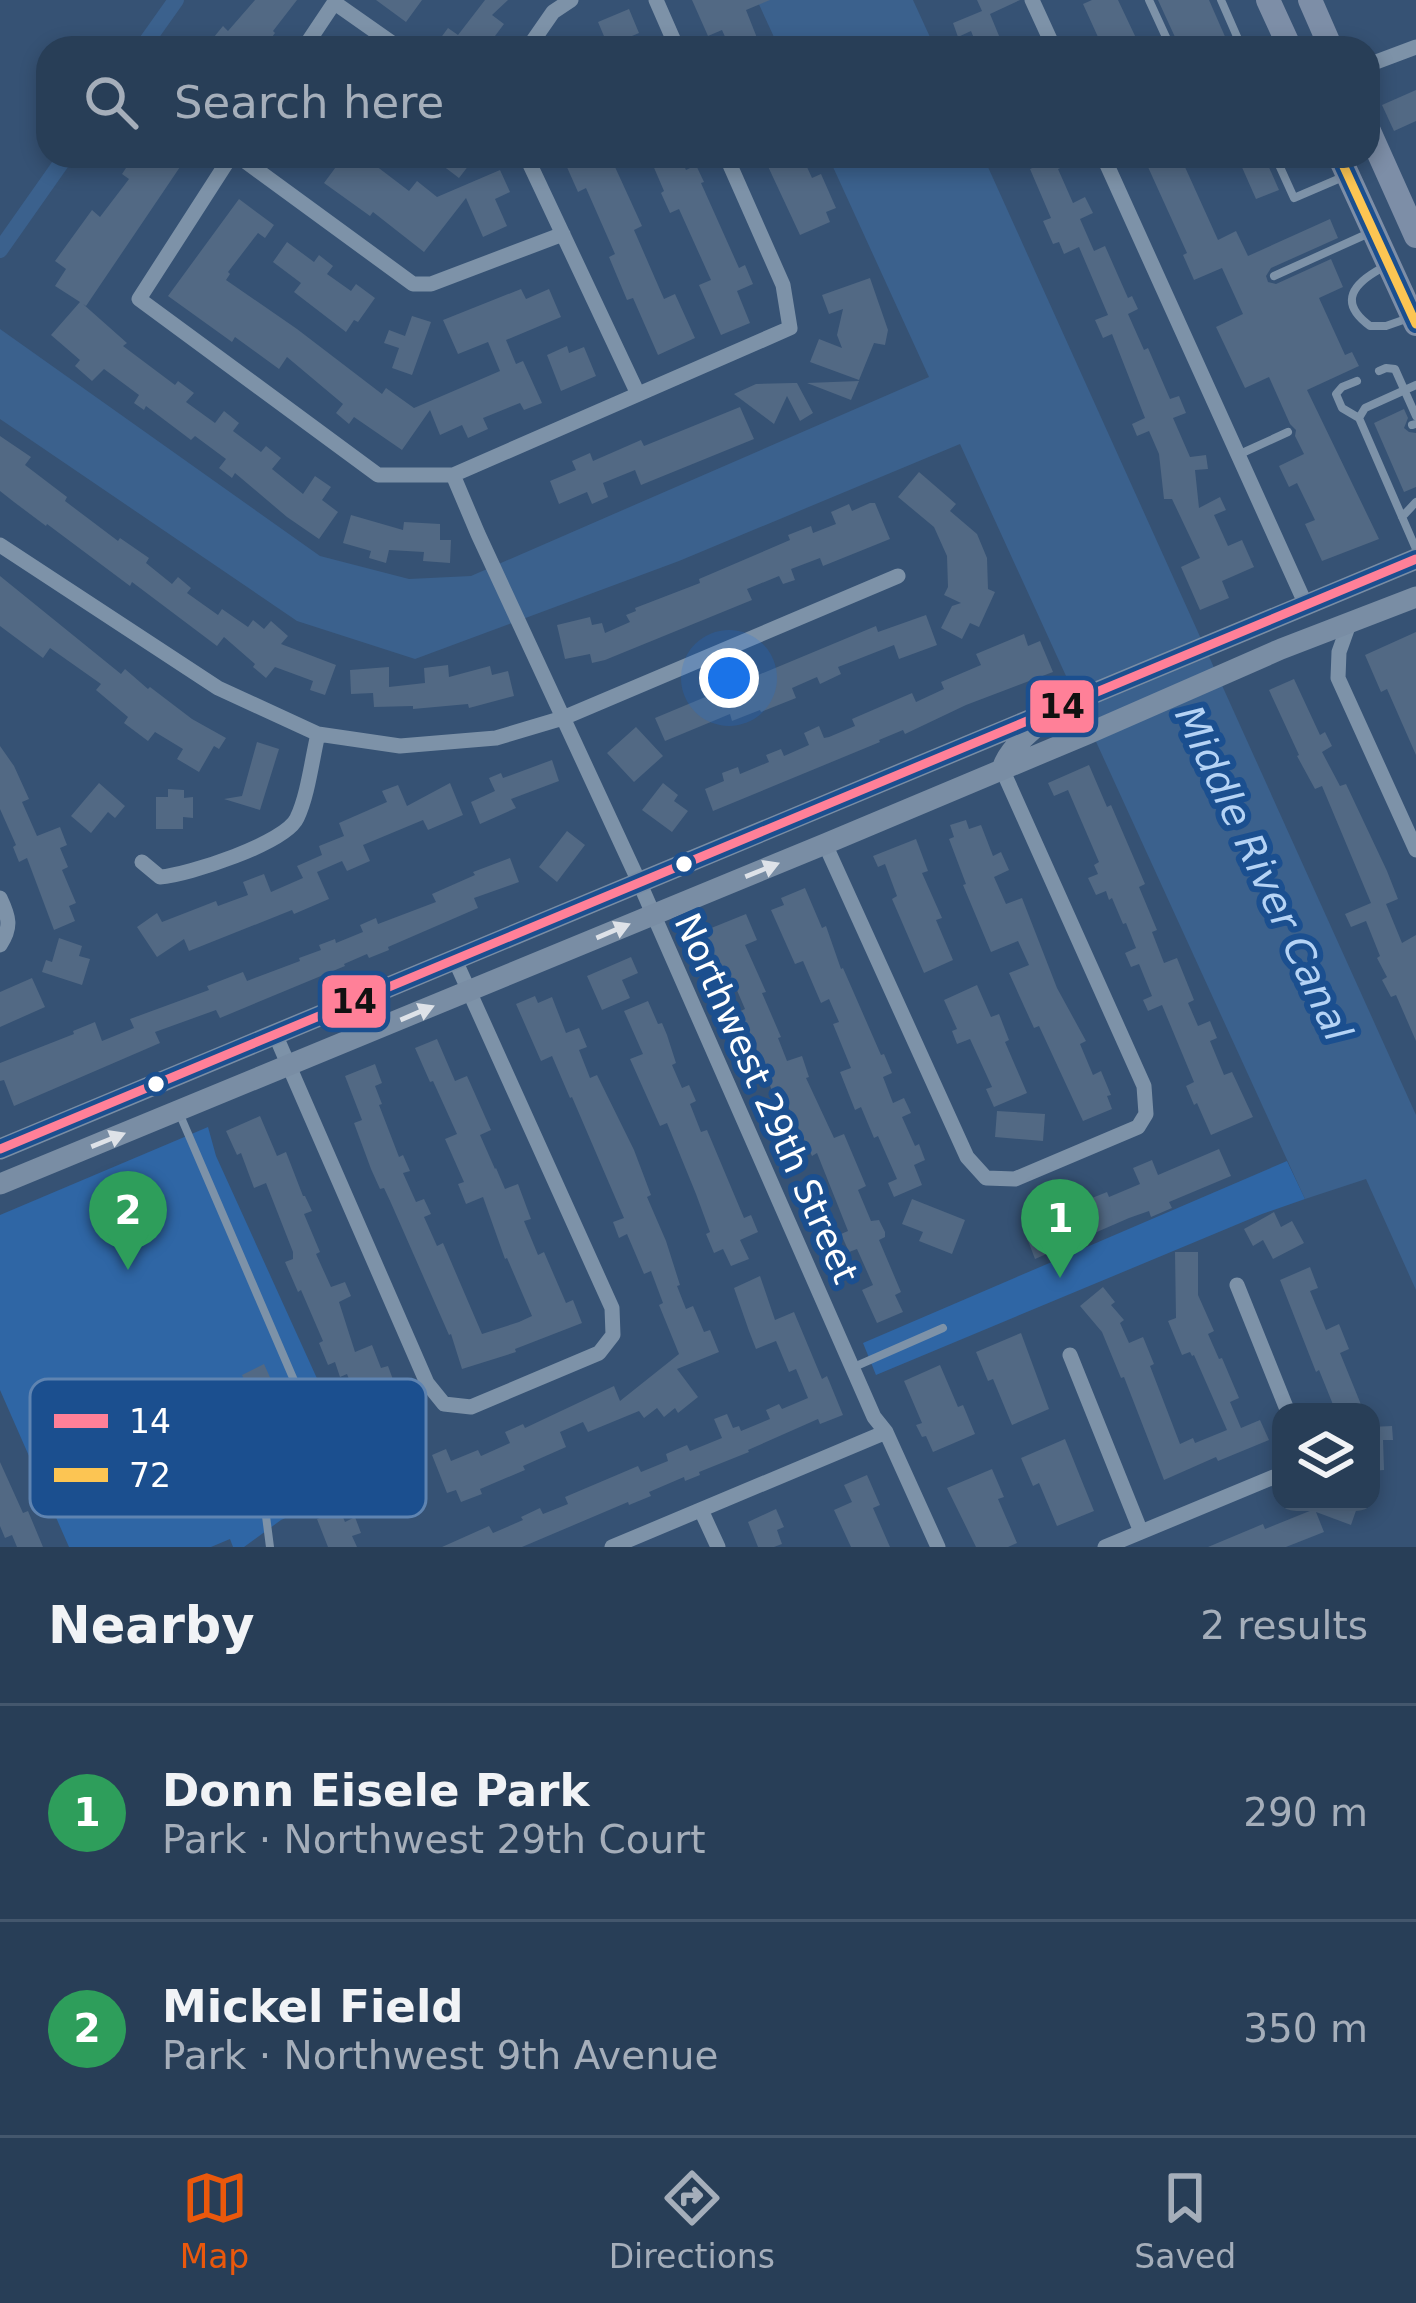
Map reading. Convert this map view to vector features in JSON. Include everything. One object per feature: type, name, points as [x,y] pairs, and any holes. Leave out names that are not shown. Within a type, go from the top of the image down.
[{"type":"main road","points":[[1268,0],[1283,36]]},
{"type":"main road","points":[[1310,0],[1326,36]]},
{"type":"main road","points":[[1380,156],[1416,236]]},
{"type":"main road","points":[[1345,168],[1414,320]]},
{"type":"main road","points":[[0,1149],[1416,559]]},
{"type":"main road","points":[[0,1184],[1416,596]]},
{"type":"main road","points":[[1280,649],[1296,630],[1306,604]]},
{"type":"main road","points":[[1002,770],[1013,747],[1064,705]]},
{"type":"street","points":[[536,36],[553,12],[571,0]]},
{"type":"street","points":[[656,0],[672,36]]},
{"type":"street","points":[[1032,0],[1048,36]]},
{"type":"street","points":[[312,36],[336,1],[383,36]]},
{"type":"street","points":[[1380,60],[1416,47]]},
{"type":"street","points":[[227,168],[139,298],[378,475],[453,475],[790,328],[783,285],[730,168]]},
{"type":"street","points":[[252,168],[413,284],[431,284],[562,234]]},
{"type":"street","points":[[532,168],[638,394]]},
{"type":"street","points":[[1108,168],[1306,604]]},
{"type":"street","name":"Northwest 29th Street","points":[[453,475],[640,884],[874,1417],[886,1432],[938,1547]]},
{"type":"street","points":[[0,545],[218,688],[318,734],[400,746],[496,738],[563,718],[898,576]]},
{"type":"street","points":[[1349,625],[1339,652],[1338,678],[1416,850]]},
{"type":"street","points":[[142,862],[160,877],[183,875],[283,832],[296,822],[318,734]]},
{"type":"street","points":[[825,844],[967,1157],[986,1178],[1016,1179],[1138,1127],[1146,1114],[1144,1086],[1002,770]]},
{"type":"street","points":[[0,898],[6,911],[4,938]]},
{"type":"street","points":[[426,1381],[444,1404],[471,1407],[599,1353],[614,1335],[612,1308],[454,960]]},
{"type":"street","points":[[275,1034],[425,1379]]},
{"type":"street","points":[[1237,1285],[1284,1403]]},
{"type":"street","points":[[1070,1355],[1142,1532]]},
{"type":"street","points":[[612,1547],[886,1432]]},
{"type":"street","points":[[1106,1547],[1272,1478]]},
{"type":"street","points":[[701,1510],[718,1547]]},
{"type":"lane","points":[[1149,0],[1166,36]]},
{"type":"lane","points":[[1221,0],[1237,36]]},
{"type":"lane","points":[[1280,168],[1294,199],[1341,168]]},
{"type":"lane","points":[[1274,276],[1373,231]]},
{"type":"lane","points":[[1389,264],[1356,287],[1352,297],[1358,315],[1376,326],[1414,320]]},
{"type":"lane","points":[[1379,370],[1395,369],[1415,422]]},
{"type":"lane","points":[[1357,381],[1336,394],[1342,408],[1359,418],[1416,549]]},
{"type":"lane","points":[[1359,418],[1365,408],[1416,385]]},
{"type":"lane","points":[[1238,455],[1288,432]]},
{"type":"lane","points":[[1369,444],[1381,439]]},
{"type":"lane","points":[[1386,482],[1398,477]]},
{"type":"lane","points":[[1402,517],[1416,502]]},
{"type":"lane","points":[[178,1112],[293,1379]]},
{"type":"lane","points":[[852,1368],[943,1328]]},
{"type":"lane","points":[[266,1517],[270,1547]]},
{"type":"shaded area","points":[[208,1127],[216,1156],[317,1379],[30,1379],[30,1458],[0,1390],[0,1215]]},
{"type":"shaded area","points":[[1287,1161],[1305,1199],[876,1375],[863,1343]]},
{"type":"shaded area","points":[[56,1517],[288,1517],[244,1547],[233,1547],[230,1539],[211,1547],[69,1547]]},
{"type":"water","points":[[757,0],[913,0],[930,36],[774,36]]},
{"type":"water","name":"Middle River Canal","points":[[833,168],[988,168],[1416,1115],[1416,1290],[1366,1179],[1305,1199],[960,444],[679,561],[415,659],[297,621],[0,419],[0,329],[320,556],[409,579],[471,576],[929,377]]},
{"type":"building","points":[[255,0],[297,0],[273,36],[215,36],[223,26],[228,31]]},
{"type":"building","points":[[376,0],[422,0],[406,22]]},
{"type":"building","points":[[485,0],[508,0],[492,15],[504,24],[495,36],[442,36],[448,28],[458,35]]},
{"type":"building","points":[[692,0],[770,0],[746,10],[756,36],[725,36],[722,30],[708,36]]},
{"type":"building","points":[[977,0],[1020,0],[990,14],[999,36],[973,36],[971,31],[958,36],[953,23],[982,11]]},
{"type":"building","points":[[1118,0],[1135,36],[1098,36],[1083,4]]},
{"type":"building","points":[[1158,0],[1209,0],[1225,36],[1174,36]]},
{"type":"building","points":[[629,9],[639,33],[604,36],[598,22]]},
{"type":"building","points":[[1416,90],[1416,121],[1394,131],[1382,105]]},
{"type":"building","points":[[126,168],[179,168],[86,306],[83,304],[127,343],[123,346],[175,385],[178,381],[194,393],[186,402],[215,423],[224,411],[239,423],[233,431],[261,452],[266,446],[281,458],[272,469],[303,494],[315,476],[331,487],[322,500],[338,512],[319,539],[235,473],[232,478],[219,468],[226,459],[195,436],[191,440],[146,406],[144,410],[134,403],[139,395],[104,369],[92,381],[75,366],[80,360],[51,335],[80,302],[55,286],[66,269],[55,261],[92,210],[100,217],[129,179],[122,174]]},
{"type":"building","points":[[335,168],[379,168],[409,191],[417,181],[437,197],[500,170],[510,192],[495,199],[507,226],[483,237],[466,198],[424,252],[373,212],[370,216],[324,183]]},
{"type":"building","points":[[446,168],[467,168],[459,178]]},
{"type":"building","points":[[567,168],[615,168],[642,226],[634,230],[664,299],[675,294],[695,338],[658,355],[633,298],[627,300],[609,257],[615,254],[586,188],[578,192]]},
{"type":"building","points":[[654,168],[697,168],[739,268],[745,265],[753,284],[737,291],[750,323],[721,335],[699,285],[711,280],[679,209],[670,213]]},
{"type":"building","points":[[769,168],[807,168],[812,178],[821,174],[836,208],[826,212],[830,222],[800,235]]},
{"type":"building","points":[[1060,168],[1073,203],[1085,197],[1093,213],[1080,219],[1094,251],[1105,246],[1128,298],[1132,296],[1138,309],[1128,314],[1144,350],[1148,348],[1170,399],[1179,396],[1186,413],[1173,418],[1190,457],[1206,455],[1208,469],[1195,470],[1199,508],[1220,497],[1226,510],[1214,515],[1228,546],[1242,540],[1254,567],[1222,581],[1229,598],[1200,610],[1181,567],[1200,558],[1172,499],[1164,499],[1159,454],[1149,431],[1137,436],[1132,424],[1145,418],[1112,334],[1103,338],[1095,320],[1108,315],[1079,247],[1064,254],[1059,242],[1053,244],[1043,221],[1051,218],[1030,169]]},
{"type":"building","points":[[1148,168],[1185,168],[1218,240],[1236,231],[1248,256],[1330,219],[1338,238],[1271,268],[1266,276],[1276,284],[1331,259],[1343,287],[1319,298],[1345,355],[1352,352],[1359,366],[1307,390],[1379,539],[1322,561],[1305,524],[1315,520],[1297,483],[1289,487],[1279,466],[1304,454],[1296,430],[1269,377],[1245,388],[1216,327],[1243,314],[1222,268],[1194,280],[1183,255],[1187,253]]},
{"type":"building","points":[[1242,168],[1269,168],[1279,190],[1256,199]]},
{"type":"building","points":[[239,199],[274,225],[265,238],[258,233],[226,280],[382,394],[386,388],[414,408],[500,371],[488,342],[458,354],[443,320],[521,289],[526,299],[549,289],[561,317],[506,340],[516,364],[523,361],[542,403],[524,410],[520,403],[483,418],[488,429],[468,438],[462,425],[440,435],[430,410],[402,450],[354,417],[349,424],[336,413],[343,404],[287,357],[279,369],[168,296]]},
{"type":"building","points":[[287,242],[314,262],[319,255],[333,266],[327,274],[351,291],[356,284],[375,298],[346,332],[294,292],[301,283],[273,262]]},
{"type":"building","points":[[870,278],[888,330],[885,345],[874,343],[859,380],[810,362],[819,339],[842,348],[837,335],[843,309],[829,314],[822,295]]},
{"type":"building","points":[[412,316],[431,322],[412,375],[392,368],[399,348],[384,343],[389,330],[405,336]]},
{"type":"building","points":[[567,346],[569,353],[584,347],[596,376],[561,391],[547,355]]},
{"type":"building","points":[[859,381],[851,400],[807,383]]},
{"type":"building","points":[[797,383],[813,413],[800,421],[787,396],[774,424],[734,394],[756,384]]},
{"type":"building","points":[[740,407],[754,439],[641,485],[635,470],[603,483],[608,497],[592,504],[587,492],[559,504],[550,481],[576,470],[572,461],[590,453],[593,461],[641,440],[644,446]]},
{"type":"building","points":[[1404,409],[1408,418],[1404,428],[1416,433],[1416,487],[1404,492],[1374,423]]},
{"type":"building","points":[[0,436],[31,457],[25,465],[67,497],[65,501],[149,558],[146,563],[172,584],[178,577],[191,588],[187,593],[218,615],[222,609],[248,627],[253,620],[264,629],[271,621],[288,636],[281,644],[336,665],[325,695],[310,690],[313,681],[275,667],[266,678],[224,637],[217,646],[0,491]]},
{"type":"building","points":[[919,472],[956,504],[950,511],[977,534],[987,558],[988,589],[995,592],[979,627],[970,623],[962,639],[941,628],[952,606],[961,603],[944,595],[947,556],[934,527],[898,497]]},
{"type":"building","points":[[875,503],[890,539],[823,566],[820,558],[791,569],[795,580],[783,584],[779,576],[747,589],[752,600],[605,660],[592,663],[590,654],[565,659],[557,625],[590,617],[592,625],[602,623],[605,633],[630,622],[626,615],[635,608],[700,583],[699,579],[790,540],[788,535],[811,526],[813,533],[836,524],[831,512],[849,504],[852,511]]},
{"type":"building","points":[[351,515],[403,530],[404,522],[440,524],[440,540],[451,540],[450,563],[423,561],[424,552],[389,550],[386,563],[369,558],[371,551],[343,543]]},
{"type":"building","points":[[0,576],[121,674],[125,669],[226,738],[219,749],[214,746],[199,772],[177,759],[183,749],[155,732],[148,741],[124,723],[128,717],[96,690],[101,684],[50,648],[43,658],[0,626]]},
{"type":"building","points":[[926,615],[937,645],[899,659],[894,645],[838,667],[841,674],[820,684],[817,677],[792,688],[796,698],[761,712],[732,721],[730,714],[665,741],[655,718],[876,626],[878,632]]},
{"type":"building","points":[[1416,632],[1416,755],[1387,689],[1381,692],[1365,655]]},
{"type":"building","points":[[1024,634],[1028,646],[1040,641],[1053,672],[713,811],[705,789],[724,781],[722,773],[738,767],[740,774],[769,762],[766,755],[781,749],[784,756],[809,745],[804,733],[819,726],[824,738],[829,737],[855,726],[852,719],[912,693],[916,702],[944,689],[941,682],[981,665],[976,654]]},
{"type":"building","points":[[448,665],[449,677],[490,666],[492,675],[508,671],[514,696],[469,708],[468,704],[413,709],[374,707],[373,693],[351,694],[350,670],[389,667],[389,687],[425,683],[424,668]]},
{"type":"building","points":[[1294,679],[1320,735],[1325,732],[1332,746],[1322,752],[1340,786],[1346,784],[1387,871],[1398,899],[1386,904],[1402,943],[1416,935],[1416,1041],[1396,995],[1391,997],[1382,980],[1387,977],[1366,921],[1351,927],[1345,914],[1371,903],[1322,786],[1315,789],[1269,690]]},
{"type":"building","points":[[636,727],[663,756],[634,782],[607,753]]},
{"type":"building","points":[[257,742],[279,749],[260,810],[224,799],[242,796]]},
{"type":"building","points":[[0,746],[29,799],[22,802],[37,836],[60,827],[67,845],[60,848],[68,867],[62,870],[76,903],[69,906],[75,921],[54,930],[27,858],[19,862],[0,809]]},
{"type":"building","points":[[552,760],[559,781],[511,799],[516,808],[480,824],[471,802],[495,791],[489,778],[501,773],[503,778]]},
{"type":"building","points":[[1089,765],[1145,884],[1139,887],[1157,930],[1152,932],[1164,963],[1177,958],[1194,1000],[1188,1003],[1198,1026],[1210,1021],[1217,1038],[1210,1041],[1224,1075],[1232,1072],[1253,1117],[1211,1135],[1186,1086],[1194,1082],[1162,1005],[1148,1011],[1143,1000],[1152,996],[1139,964],[1131,967],[1125,953],[1136,948],[1126,923],[1112,898],[1106,891],[1096,895],[1088,878],[1098,874],[1094,865],[1099,862],[1068,790],[1054,796],[1048,783]]},
{"type":"building","points":[[99,783],[125,806],[115,818],[108,812],[91,833],[71,816]]},
{"type":"building","points":[[450,783],[463,815],[428,830],[423,820],[363,845],[370,861],[347,871],[342,861],[317,872],[329,899],[189,951],[184,939],[157,957],[137,927],[157,913],[162,922],[216,901],[218,906],[248,895],[243,882],[264,874],[271,892],[303,878],[297,866],[322,855],[319,846],[344,836],[339,823],[387,802],[382,791],[398,785],[407,806]]},
{"type":"building","points":[[663,783],[678,795],[674,801],[688,811],[672,832],[642,810]]},
{"type":"building","points":[[168,789],[184,790],[184,798],[193,797],[193,818],[183,817],[183,829],[156,829],[156,797],[168,797]]},
{"type":"building","points":[[966,820],[969,829],[981,825],[993,856],[1001,852],[1009,870],[994,877],[1006,904],[1022,898],[1057,988],[1086,1041],[1080,1044],[1093,1075],[1101,1071],[1112,1109],[1083,1121],[1009,973],[1029,965],[1018,941],[991,952],[949,839],[954,837],[950,825]]},
{"type":"building","points":[[567,831],[585,845],[557,882],[539,867]]},
{"type":"building","points":[[916,839],[928,871],[922,873],[942,918],[936,920],[953,960],[924,973],[892,899],[897,896],[885,864],[878,867],[873,856]]},
{"type":"building","points":[[510,858],[519,882],[474,898],[478,908],[389,950],[369,958],[367,954],[220,1018],[216,1010],[155,1032],[160,1043],[14,1106],[4,1080],[0,1081],[0,1063],[73,1031],[95,1022],[102,1041],[134,1028],[130,1019],[209,990],[207,986],[243,972],[247,981],[300,961],[321,950],[319,945],[363,932],[360,925],[376,918],[378,924],[436,902],[432,894]]},
{"type":"building","points":[[805,888],[892,1073],[883,1077],[893,1103],[904,1098],[911,1113],[902,1117],[925,1160],[914,1165],[922,1185],[894,1197],[888,1183],[897,1179],[861,1107],[855,1110],[840,1072],[851,1068],[833,1024],[839,1022],[829,999],[821,1003],[803,961],[795,964],[771,910],[784,905],[781,898]]},
{"type":"building","points":[[746,914],[757,940],[745,945],[766,992],[762,993],[787,1061],[802,1056],[806,1078],[834,1138],[844,1134],[866,1186],[858,1190],[871,1221],[879,1220],[885,1232],[879,1240],[901,1292],[895,1295],[903,1312],[877,1323],[862,1290],[873,1285],[857,1249],[849,1252],[841,1234],[848,1231],[817,1153],[812,1156],[779,1088],[772,1091],[756,1048],[751,1050],[736,1013],[745,1009],[733,981],[725,985],[713,958],[705,961],[694,935]]},
{"type":"building","points":[[59,938],[82,946],[79,956],[90,959],[82,985],[42,972],[46,960],[52,962]]},
{"type":"building","points":[[631,957],[638,973],[622,980],[630,998],[602,1010],[587,976]]},
{"type":"building","points":[[32,978],[45,1007],[0,1027],[0,992]]},
{"type":"building","points":[[977,985],[991,1017],[999,1014],[1009,1040],[1005,1042],[1027,1093],[994,1107],[986,1089],[992,1087],[970,1039],[957,1044],[952,1031],[957,1029],[944,1000]]},
{"type":"building","points":[[535,996],[538,1003],[552,997],[566,1033],[579,1028],[587,1047],[579,1050],[590,1078],[597,1075],[634,1150],[686,1309],[693,1306],[719,1352],[677,1369],[698,1397],[678,1413],[675,1408],[664,1417],[657,1408],[644,1418],[639,1411],[588,1432],[583,1422],[560,1432],[566,1447],[461,1502],[456,1490],[447,1493],[432,1455],[446,1449],[451,1461],[478,1450],[481,1456],[510,1443],[505,1432],[523,1424],[525,1428],[614,1386],[620,1401],[679,1354],[651,1271],[644,1274],[627,1234],[619,1238],[613,1222],[624,1218],[572,1097],[552,1056],[541,1061],[516,1004]]},
{"type":"building","points":[[648,1001],[667,1035],[682,1088],[689,1085],[696,1101],[690,1104],[701,1132],[707,1130],[744,1218],[751,1215],[758,1232],[740,1240],[749,1259],[731,1266],[723,1249],[714,1253],[667,1123],[660,1126],[630,1059],[643,1054],[624,1011]]},
{"type":"building","points":[[437,1039],[455,1081],[467,1076],[491,1130],[480,1135],[495,1169],[505,1189],[518,1184],[531,1219],[524,1221],[538,1255],[544,1252],[566,1303],[573,1300],[582,1323],[462,1369],[451,1334],[371,1169],[354,1123],[362,1120],[345,1076],[375,1064],[382,1083],[375,1086],[379,1105],[399,1157],[403,1155],[410,1171],[403,1173],[416,1202],[424,1199],[431,1214],[424,1217],[437,1246],[443,1243],[482,1334],[519,1322],[532,1316],[483,1197],[466,1204],[458,1184],[464,1182],[445,1139],[457,1134],[415,1048]]},
{"type":"building","points":[[997,1111],[1045,1114],[1043,1141],[995,1137]]},
{"type":"building","points":[[260,1116],[277,1156],[286,1152],[312,1211],[304,1214],[320,1252],[316,1254],[331,1287],[345,1282],[351,1296],[339,1302],[355,1352],[372,1345],[381,1368],[388,1366],[393,1379],[349,1379],[347,1374],[340,1377],[335,1362],[328,1365],[319,1343],[323,1341],[285,1262],[293,1259],[293,1252],[266,1183],[254,1188],[241,1153],[237,1155],[226,1131]]},
{"type":"building","points":[[1219,1149],[1231,1176],[1169,1202],[1172,1208],[1151,1217],[1149,1211],[1129,1218],[1035,1259],[1024,1230],[1033,1226],[1028,1212],[1082,1189],[1087,1200],[1107,1192],[1109,1197],[1140,1184],[1133,1168],[1152,1160],[1158,1175]]},
{"type":"building","points":[[912,1199],[965,1220],[952,1254],[919,1241],[923,1232],[902,1224]]},
{"type":"building","points":[[1274,1212],[1281,1227],[1292,1221],[1304,1243],[1273,1259],[1263,1240],[1253,1246],[1244,1229]]},
{"type":"building","points":[[1175,1252],[1198,1252],[1198,1295],[1214,1331],[1208,1334],[1239,1398],[1230,1402],[1241,1428],[1260,1420],[1269,1440],[1164,1480],[1124,1377],[1102,1332],[1080,1306],[1103,1287],[1124,1320],[1120,1323],[1129,1343],[1143,1337],[1180,1444],[1227,1430],[1194,1355],[1182,1355],[1168,1321],[1176,1318]]},
{"type":"building","points":[[1310,1267],[1318,1288],[1310,1291],[1326,1330],[1339,1324],[1349,1349],[1340,1353],[1360,1403],[1332,1403],[1280,1280]]},
{"type":"building","points":[[760,1276],[775,1320],[794,1312],[843,1415],[820,1424],[818,1419],[700,1475],[685,1481],[684,1477],[649,1492],[651,1496],[522,1547],[442,1547],[489,1526],[493,1533],[540,1508],[543,1514],[568,1504],[565,1497],[638,1466],[641,1472],[668,1461],[666,1454],[687,1445],[690,1451],[722,1438],[714,1419],[727,1414],[733,1428],[739,1426],[741,1431],[770,1419],[766,1410],[808,1398],[796,1369],[789,1372],[776,1341],[756,1349],[734,1288]]},
{"type":"building","points":[[1021,1333],[1049,1409],[1012,1425],[976,1352]]},
{"type":"building","points":[[264,1364],[271,1379],[244,1379],[242,1375]]},
{"type":"building","points":[[940,1365],[975,1434],[933,1452],[916,1425],[922,1423],[904,1381]]},
{"type":"building","points":[[1392,1426],[1393,1440],[1383,1440],[1384,1470],[1380,1470],[1380,1427]]},
{"type":"building","points":[[1065,1439],[1094,1511],[1057,1526],[1039,1483],[1033,1486],[1021,1458]]},
{"type":"building","points":[[0,1462],[43,1547],[17,1547],[12,1535],[5,1538],[0,1526]]},
{"type":"building","points":[[992,1469],[1004,1497],[998,1499],[1017,1543],[976,1547],[947,1488]]},
{"type":"building","points":[[867,1475],[880,1505],[873,1508],[890,1547],[851,1547],[834,1510],[852,1502],[844,1485]]},
{"type":"building","points":[[776,1509],[784,1527],[777,1530],[782,1544],[758,1547],[748,1522]]},
{"type":"building","points":[[1310,1511],[1356,1511],[1351,1525],[1316,1512],[1324,1532],[1286,1547],[1208,1547],[1263,1524],[1265,1529]]},
{"type":"building","points":[[343,1517],[345,1522],[355,1517],[361,1533],[352,1536],[357,1547],[328,1547],[317,1519]]},
{"type":"waterway","points":[[150,36],[176,0]]},
{"type":"waterway","points":[[0,250],[58,168]]},
{"type":"transit line","name":"72","points":[[1344,168],[1416,324]]},
{"type":"transit line","name":"14","points":[[0,1149],[1416,559]]},
{"type":"place","name":"Mickel Field","points":[[128,1270]]},
{"type":"place","name":"Donn Eisele Park","points":[[1060,1278]]}]
